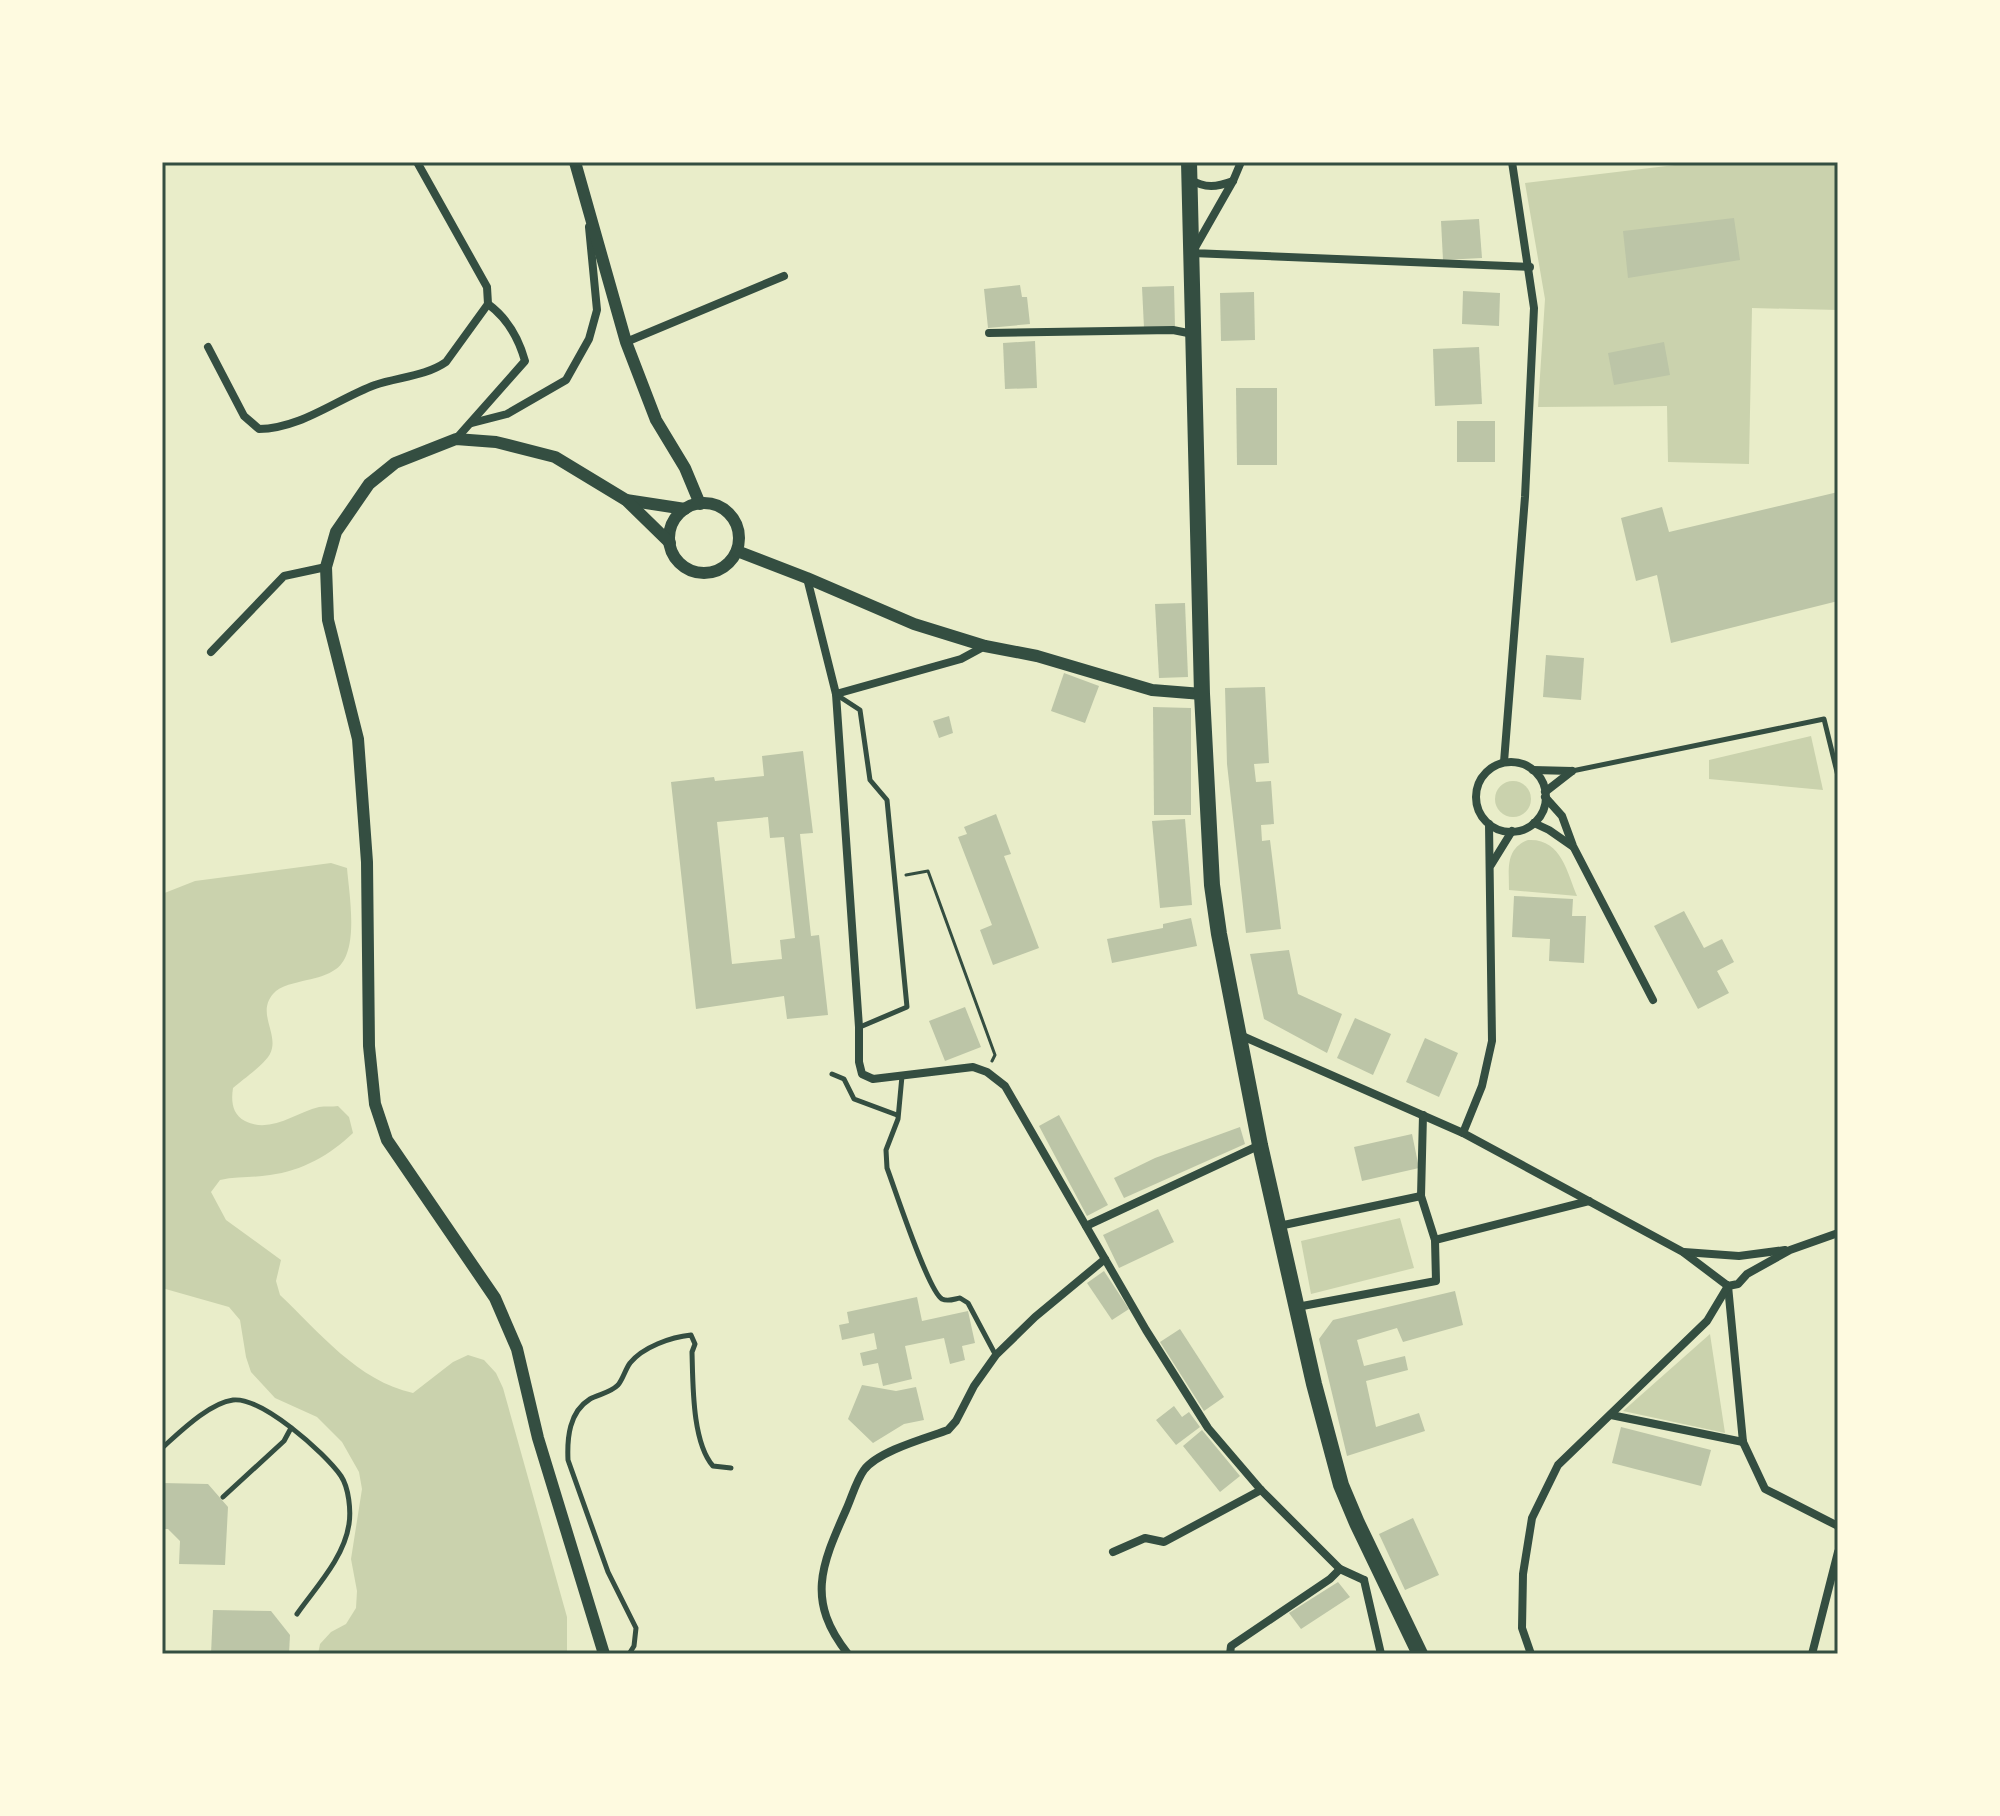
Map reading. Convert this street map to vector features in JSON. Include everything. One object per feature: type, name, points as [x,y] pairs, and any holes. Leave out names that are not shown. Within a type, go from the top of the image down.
[{"type":"main road","points":[[1189,170],[1202,698],[1212,885],[1260,1145],[1314,1384],[1341,1485],[1420,1654]]},
{"type":"street","points":[[208,347],[244,416],[259,429],[278,429],[375,386],[437,368],[446,362],[488,304],[487,287],[417,162]]},
{"type":"street","points":[[575,162],[626,342],[656,420],[685,468],[700,504]]},
{"type":"street","points":[[1241,162],[1192,253],[1530,267]]},
{"type":"street","points":[[1504,762],[1524,512],[1534,308],[1512,162]]},
{"type":"street","points":[[1189,170],[1197,184],[1213,188],[1233,181]]},
{"type":"street","points":[[472,423],[507,414],[566,380],[589,339],[597,310],[587,202]]},
{"type":"street","points":[[626,342],[784,276]]},
{"type":"street","points":[[488,304],[500,313],[520,345],[525,361],[456,439],[395,463],[369,484],[336,532],[326,567],[328,620],[358,739],[367,862],[369,1046],[375,1104],[387,1140],[495,1298],[517,1349],[538,1438],[604,1654]]},
{"type":"street","points":[[989,333],[1173,330],[1194,335]]},
{"type":"street","points":[[456,439],[496,442],[555,457],[626,500],[670,543],[680,563],[689,570],[700,573],[722,568],[737,551],[739,531],[728,513],[710,504],[685,509],[626,500]]},
{"type":"street","points":[[670,543],[673,524],[685,509]]},
{"type":"street","points":[[737,551],[914,624],[985,646],[1037,656],[1166,693],[1202,698]]},
{"type":"street","points":[[211,652],[284,576],[326,567]]},
{"type":"street","points":[[807,578],[836,694],[862,1074],[873,1079],[973,1067],[987,1072],[1005,1086],[1208,1428],[1261,1490],[1340,1569],[1364,1580]]},
{"type":"street","points":[[836,694],[961,659],[985,646]]},
{"type":"street","points":[[1463,1133],[1482,1086],[1492,1041],[1489,824],[1477,805],[1479,783],[1485,773],[1504,762],[1514,762],[1533,770],[1572,771]]},
{"type":"street","points":[[1533,770],[1539,776],[1545,794],[1562,816],[1573,846],[1653,1000]]},
{"type":"street","points":[[1489,824],[1512,831],[1534,823],[1544,806],[1545,794],[1572,771]]},
{"type":"street","points":[[1534,823],[1573,846]]},
{"type":"street","points":[[1491,865],[1512,831]]},
{"type":"street","points":[[1238,1034],[1463,1133],[1683,1252],[1716,1276],[1728,1286],[1743,1442],[1765,1489],[1838,1526]]},
{"type":"street","points":[[1296,1307],[1436,1281],[1435,1240],[1421,1196],[1423,1115]]},
{"type":"street","points":[[1086,1226],[1260,1145]]},
{"type":"street","points":[[1279,1226],[1421,1196]]},
{"type":"street","points":[[1435,1240],[1590,1201]]},
{"type":"street","points":[[1531,1654],[1522,1628],[1523,1574],[1532,1518],[1558,1465],[1707,1321],[1728,1286],[1738,1284],[1747,1274],[1790,1250],[1838,1233]]},
{"type":"street","points":[[1683,1252],[1739,1256],[1790,1250]]},
{"type":"street","points":[[1716,1276],[1715,1267],[1725,1255]]},
{"type":"street","points":[[1739,1256],[1747,1266],[1747,1274]]},
{"type":"street","points":[[848,1654],[832,1631],[821,1598],[821,1572],[864,1469],[879,1457],[948,1430],[995,1353],[1105,1259]]},
{"type":"street","points":[[1611,1415],[1743,1442]]},
{"type":"street","points":[[1113,1552],[1145,1538],[1164,1542],[1261,1490]]},
{"type":"street","points":[[1812,1654],[1838,1552]]},
{"type":"street","points":[[1230,1654],[1231,1646],[1340,1569]]},
{"type":"street","points":[[1364,1580],[1380,1571]]},
{"type":"street","points":[[1364,1580],[1381,1654]]},
{"type":"lane","points":[[836,694],[860,710],[870,780],[887,800],[907,1007],[859,1027]]},
{"type":"lane","points":[[1572,771],[1824,719],[1838,776]]},
{"type":"lane","points":[[832,1074],[844,1079],[858,1102],[897,1115]]},
{"type":"lane","points":[[902,1076],[897,1115],[886,1150],[887,1168],[927,1275],[939,1297],[947,1301],[960,1298],[968,1303],[995,1353]]},
{"type":"lane","points":[[629,1654],[634,1646],[636,1628],[608,1572],[568,1460],[567,1441],[571,1423],[588,1400],[613,1389],[620,1382],[628,1365],[641,1352],[691,1335],[695,1344],[692,1352],[694,1411],[707,1459],[713,1466],[731,1468]]},
{"type":"lane","points":[[162,1448],[190,1424],[230,1400],[244,1401],[263,1408],[291,1428],[341,1477],[347,1490],[350,1518],[343,1548],[297,1614]]},
{"type":"lane","points":[[223,1497],[284,1441],[291,1428]]},
{"type":"path","points":[[894,876],[928,871],[995,1055],[987,1072]]},
{"type":"green space","points":[[1700,162],[1838,162],[1838,310],[1752,308],[1749,464],[1668,462],[1667,406],[1538,407],[1545,299],[1525,183]]},
{"type":"green space","points":[[1811,736],[1823,790],[1709,779],[1709,760]]},
{"type":"green space","points":[[1513,781],[1526,786],[1531,799],[1526,812],[1513,817],[1500,812],[1495,799],[1500,786]]},
{"type":"green space","points":[[1528,840],[1539,841],[1555,851],[1566,867],[1577,896],[1509,890],[1512,854]]},
{"type":"green space","points":[[331,863],[347,868],[351,907],[348,950],[333,971],[284,986],[273,994],[267,1009],[272,1039],[270,1054],[233,1088],[232,1102],[235,1111],[245,1121],[264,1125],[319,1107],[338,1106],[349,1117],[353,1133],[325,1155],[304,1166],[270,1175],[220,1180],[211,1192],[226,1220],[281,1260],[276,1281],[280,1295],[340,1353],[374,1378],[413,1393],[453,1362],[468,1355],[484,1360],[496,1373],[503,1388],[567,1617],[567,1654],[318,1654],[320,1644],[331,1632],[346,1624],[356,1608],[357,1591],[351,1559],[362,1489],[359,1472],[342,1442],[317,1417],[275,1398],[251,1372],[240,1320],[229,1307],[162,1288],[162,894],[195,881]]},
{"type":"green space","points":[[1400,1218],[1414,1268],[1311,1294],[1301,1241]]},
{"type":"green space","points":[[1710,1334],[1725,1433],[1623,1411]]},
{"type":"building","points":[[1734,218],[1740,260],[1628,278],[1623,231]]},
{"type":"building","points":[[1479,219],[1482,258],[1443,260],[1441,221]]},
{"type":"building","points":[[1020,285],[1022,297],[1027,297],[1030,324],[988,328],[984,289]]},
{"type":"building","points":[[1174,286],[1175,327],[1144,328],[1142,287]]},
{"type":"building","points":[[1463,291],[1500,293],[1499,326],[1462,324]]},
{"type":"building","points":[[1254,292],[1255,340],[1221,341],[1220,293]]},
{"type":"building","points":[[1035,341],[1037,388],[1005,389],[1003,343]]},
{"type":"building","points":[[1664,342],[1670,375],[1614,385],[1608,353]]},
{"type":"building","points":[[1479,347],[1482,404],[1435,406],[1433,349]]},
{"type":"building","points":[[1236,388],[1277,388],[1277,465],[1237,465]]},
{"type":"building","points":[[1457,421],[1495,421],[1495,462],[1457,462]]},
{"type":"building","points":[[1838,492],[1838,601],[1671,643],[1657,575],[1636,581],[1621,518],[1662,507],[1669,532]]},
{"type":"building","points":[[1185,603],[1188,677],[1159,678],[1155,604]]},
{"type":"building","points":[[1546,655],[1584,658],[1581,700],[1543,697]]},
{"type":"building","points":[[1064,673],[1099,686],[1085,723],[1051,711]]},
{"type":"building","points":[[1265,687],[1269,763],[1254,764],[1256,782],[1271,781],[1274,824],[1261,825],[1262,841],[1270,840],[1281,929],[1246,933],[1227,764],[1225,688]]},
{"type":"building","points":[[1153,707],[1191,708],[1191,815],[1154,815]]},
{"type":"building","points":[[949,716],[953,733],[939,738],[933,721]]},
{"type":"building","points":[[803,751],[813,833],[800,834],[811,936],[819,935],[828,1015],[787,1019],[784,996],[696,1009],[671,782],[764,776],[762,756]],"holes":[[[768,817],[770,838],[784,837],[795,938],[780,940],[782,959],[732,964],[717,822]]]},
{"type":"building","points":[[996,814],[1011,854],[1004,856],[1039,948],[993,965],[980,930],[992,925],[958,837],[967,834],[964,827]]},
{"type":"building","points":[[1185,819],[1192,905],[1160,908],[1152,821]]},
{"type":"building","points":[[1514,896],[1573,899],[1572,916],[1586,916],[1584,963],[1549,961],[1550,939],[1512,937]]},
{"type":"building","points":[[1684,911],[1704,948],[1722,939],[1734,962],[1717,971],[1729,993],[1698,1009],[1654,926]]},
{"type":"building","points":[[1191,918],[1197,946],[1112,963],[1107,939],[1163,928],[1163,924]]},
{"type":"building","points":[[1289,950],[1298,994],[1342,1014],[1327,1053],[1264,1019],[1250,954]]},
{"type":"building","points":[[965,1007],[981,1047],[945,1061],[929,1021]]},
{"type":"building","points":[[1355,1018],[1391,1034],[1373,1075],[1337,1058]]},
{"type":"building","points":[[1425,1038],[1458,1053],[1439,1097],[1406,1082]]},
{"type":"building","points":[[1059,1115],[1108,1205],[1087,1216],[1039,1126]]},
{"type":"building","points":[[1240,1127],[1245,1144],[1124,1198],[1114,1178],[1155,1158]]},
{"type":"building","points":[[1412,1134],[1419,1168],[1362,1181],[1354,1147]]},
{"type":"building","points":[[1158,1209],[1174,1242],[1119,1268],[1103,1235]]},
{"type":"building","points":[[1104,1271],[1129,1309],[1112,1320],[1087,1283]]},
{"type":"building","points":[[1455,1291],[1463,1325],[1403,1342],[1397,1328],[1357,1340],[1364,1366],[1405,1356],[1408,1370],[1366,1381],[1376,1427],[1419,1413],[1425,1431],[1347,1456],[1319,1339],[1333,1320]]},
{"type":"building","points":[[917,1297],[922,1321],[968,1311],[975,1343],[962,1346],[965,1360],[950,1364],[944,1338],[905,1346],[912,1379],[883,1386],[878,1363],[863,1366],[860,1353],[877,1349],[874,1333],[842,1340],[839,1325],[849,1323],[847,1312]]},
{"type":"building","points":[[1180,1329],[1224,1397],[1204,1411],[1160,1342]]},
{"type":"building","points":[[862,1385],[896,1391],[916,1387],[924,1420],[904,1424],[873,1443],[848,1419]]},
{"type":"building","points":[[1174,1406],[1182,1417],[1189,1412],[1200,1427],[1176,1445],[1156,1420]]},
{"type":"building","points":[[1621,1427],[1711,1450],[1701,1486],[1612,1463]]},
{"type":"building","points":[[1202,1430],[1240,1476],[1220,1492],[1183,1446]]},
{"type":"building","points":[[162,1483],[208,1484],[228,1507],[225,1565],[179,1564],[180,1541],[168,1529],[162,1529]]},
{"type":"building","points":[[1413,1518],[1439,1575],[1405,1590],[1379,1534]]},
{"type":"building","points":[[1338,1582],[1350,1597],[1301,1629],[1289,1613]]},
{"type":"building","points":[[213,1610],[271,1611],[290,1635],[289,1654],[211,1654]]}]
